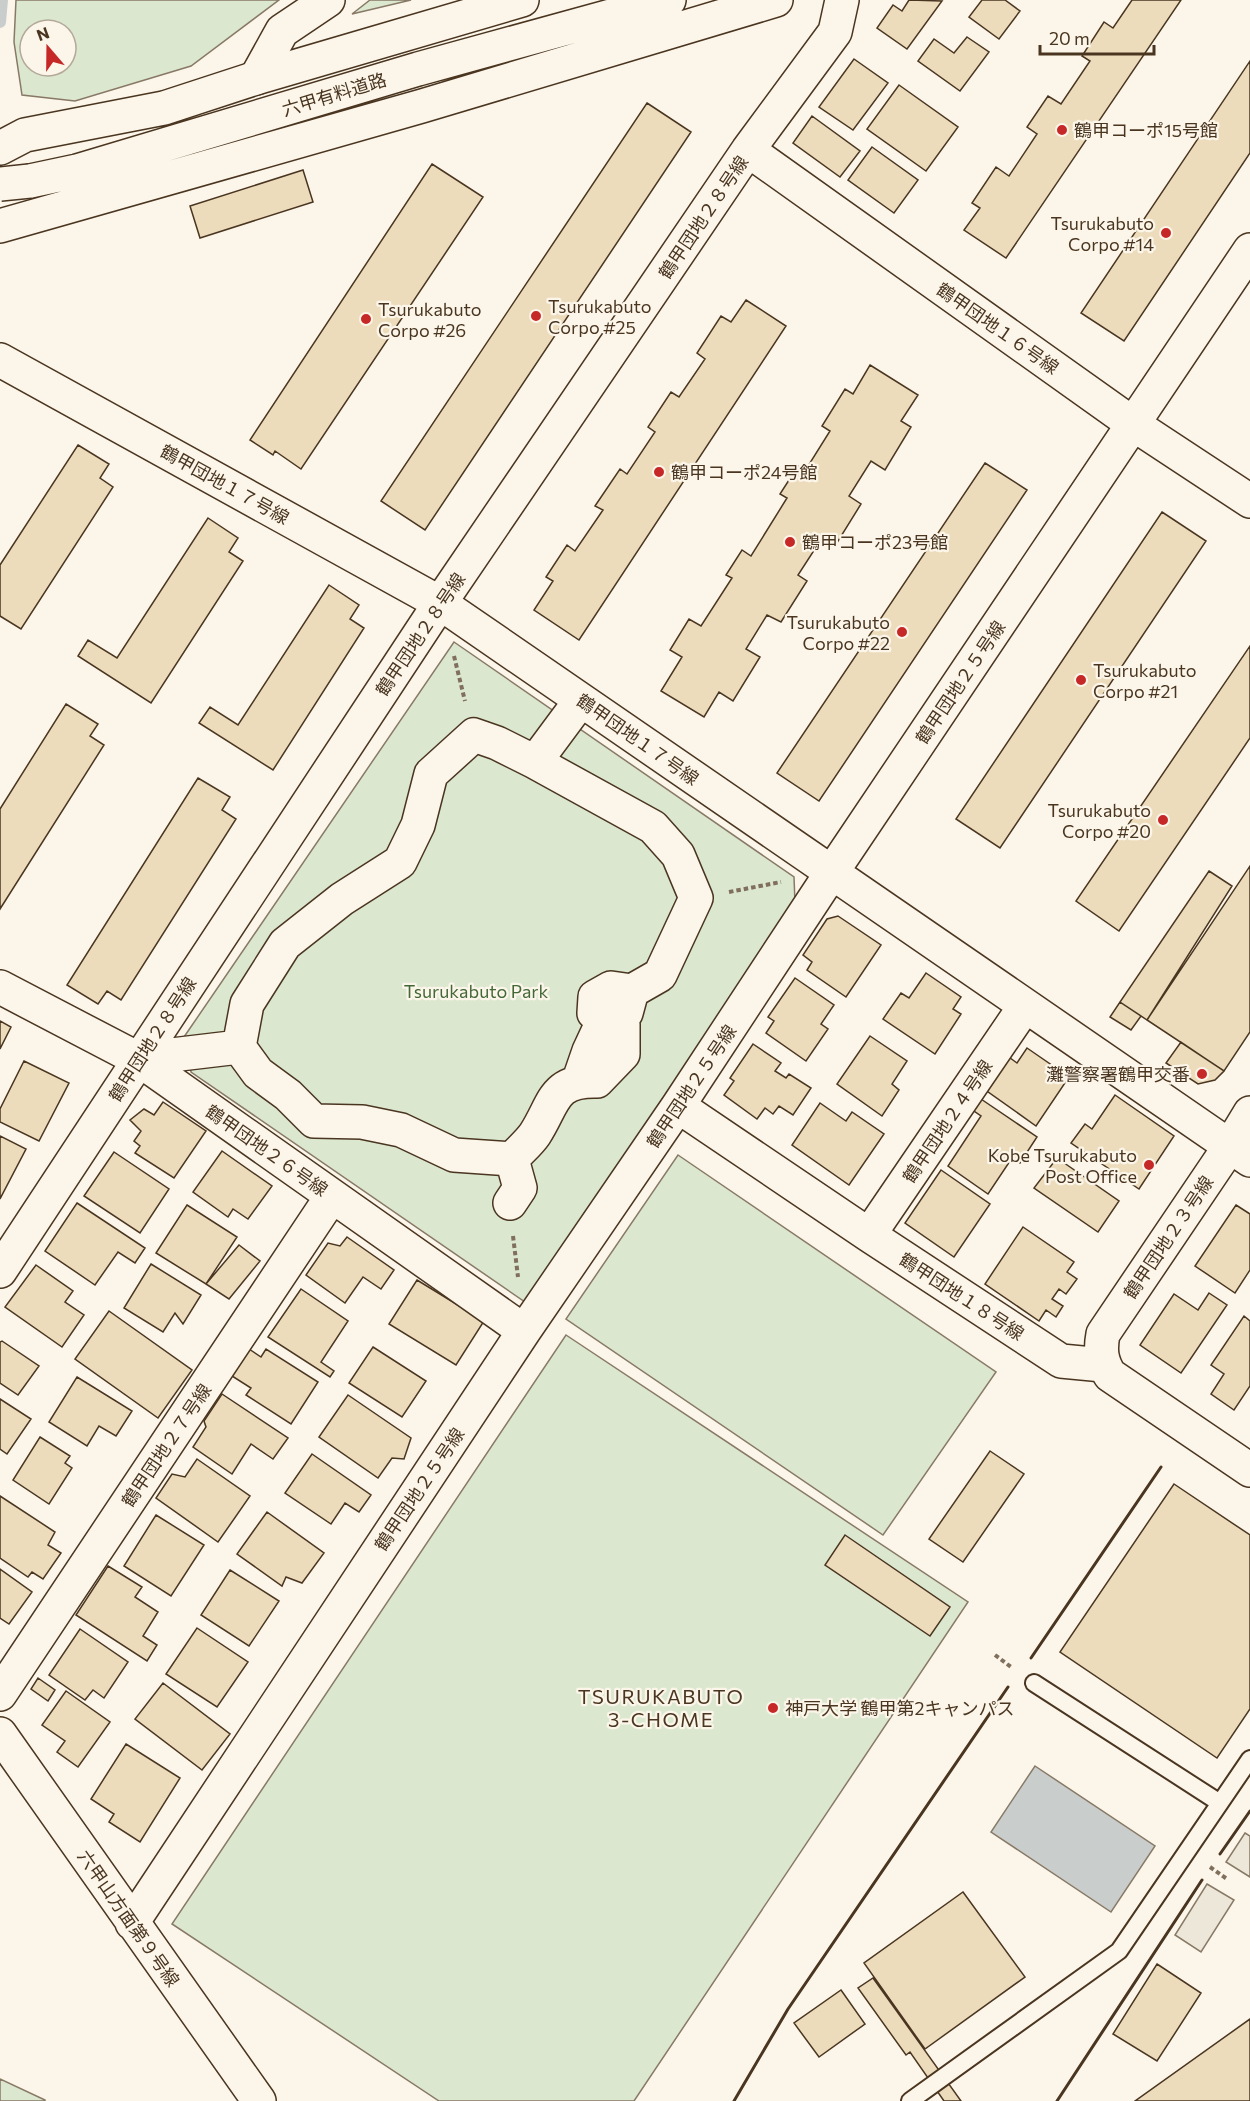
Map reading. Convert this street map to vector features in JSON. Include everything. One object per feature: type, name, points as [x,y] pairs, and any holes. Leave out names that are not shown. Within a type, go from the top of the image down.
[{"type":"street","points":[[256,78],[282,30],[328,0]]},
{"type":"street","points":[[0,148],[25,135],[164,108],[256,78],[522,0]]},
{"type":"street","name":"六甲有料道路","points":[[15,183],[77,171],[418,69],[669,0]]},
{"type":"street","points":[[0,226],[422,106],[776,0]]},
{"type":"street","name":"鶴甲団地２８号線","points":[[0,1271],[440,603],[748,150],[835,32],[842,0]]},
{"type":"street","name":"鶴甲団地１６号線","points":[[748,150],[1133,424],[1250,501]]},
{"type":"street","name":"鶴甲団地２５号線","points":[[132,1923],[524,1331],[678,1106],[832,872],[1250,250]]},
{"type":"street","name":"鶴甲団地１７号線","points":[[0,360],[440,603],[1240,1153]]},
{"type":"street","points":[[535,762],[581,700]]},
{"type":"street","points":[[474,735],[497,743],[535,762],[652,826],[678,855],[696,898],[660,975],[632,991],[613,1023],[623,1054],[597,1081],[579,1080],[558,1091],[534,1137],[512,1159],[454,1155],[401,1130],[362,1122],[314,1120],[288,1095],[258,1073],[239,1047],[247,1004],[285,944],[342,898],[400,862],[418,825],[431,774],[474,735]]},
{"type":"street","name":"鶴甲団地２６号線","points":[[0,987],[138,1059],[524,1331]]},
{"type":"street","name":"鶴甲団地２４号線","points":[[869,1235],[1025,1006]]},
{"type":"street","points":[[138,1059],[239,1047]]},
{"type":"street","name":"鶴甲団地１８号線","points":[[678,1106],[1060,1361],[1103,1365]]},
{"type":"street","name":"鶴甲団地２３号線","points":[[1103,1365],[1100,1348],[1103,1334],[1240,1153],[1250,1113]]},
{"type":"street","points":[[510,1203],[520,1188],[512,1159]]},
{"type":"street","name":"鶴甲団地２７号線","points":[[0,1694],[332,1196]]},
{"type":"street","points":[[1103,1365],[1110,1375],[1250,1470]]},
{"type":"street","name":"六甲山方面第９号線","points":[[0,1734],[259,2101]]},
{"type":"lane","points":[[1034,1683],[1220,1803]]},
{"type":"lane","points":[[910,2101],[1119,1951],[1250,1759]]},
{"type":"path","points":[[440,603],[474,735]]},
{"type":"path","points":[[696,898],[832,872]]},
{"type":"path","points":[[510,1203],[524,1331]]},
{"type":"green space","points":[[16,0],[279,0],[191,66],[75,101],[22,95],[19,78],[78,78],[78,18],[18,18],[18,68],[14,42]]},
{"type":"green space","points":[[370,0],[411,0],[352,14]]},
{"type":"green space","name":"Tsurukabuto Park","points":[[454,642],[794,877],[795,903],[525,1302],[191,1072],[184,1037]]},
{"type":"green space","points":[[678,1155],[996,1372],[883,1535],[566,1319]]},
{"type":"green space","points":[[566,1335],[968,1602],[634,2101],[439,2101],[172,1924]]},
{"type":"green space","points":[[0,2079],[45,2100],[45,2101],[0,2101]]},
{"type":"shaded area","points":[[1035,1766],[1155,1846],[1111,1912],[991,1832]]},
{"type":"shaded area","points":[[1245,1833],[1250,1836],[1250,1877],[1226,1862]]},
{"type":"shaded area","points":[[1207,1884],[1234,1900],[1201,1952],[1175,1935]]},
{"type":"building","points":[[909,0],[942,1],[907,49],[877,28],[893,5],[902,11]]},
{"type":"building","points":[[982,0],[1005,0],[1020,11],[999,39],[969,17]]},
{"type":"building","name":"鶴甲コーポ15号館","points":[[1132,0],[1181,0],[1006,258],[964,230],[980,208],[972,203],[996,167],[1009,176],[1037,134],[1027,127],[1048,96],[1061,104],[1090,61],[1082,56],[1104,22],[1113,28]]},
{"type":"building","points":[[967,37],[989,52],[960,91],[918,61],[934,39],[954,53]]},
{"type":"building","points":[[854,59],[888,83],[853,130],[819,107]]},
{"type":"building","name":"Tsurukabuto Corpo #14","points":[[1250,61],[1250,153],[1124,341],[1081,313]]},
{"type":"building","points":[[899,85],[958,127],[926,171],[867,129]]},
{"type":"building","name":"Tsurukabuto Corpo #25","points":[[647,103],[691,132],[425,530],[381,501]]},
{"type":"building","points":[[812,116],[860,151],[840,177],[793,143]]},
{"type":"building","points":[[872,147],[918,180],[894,213],[848,180]]},
{"type":"building","name":"Tsurukabuto Corpo #26","points":[[432,164],[483,197],[301,469],[275,451],[273,455],[250,440]]},
{"type":"building","points":[[303,170],[313,202],[200,238],[190,206]]},
{"type":"building","name":"鶴甲コーポ24号館","points":[[746,300],[786,326],[579,640],[534,610],[553,581],[546,577],[567,545],[575,551],[603,510],[595,506],[620,469],[627,474],[655,432],[648,427],[671,392],[679,397],[705,359],[697,353],[721,316],[731,322]]},
{"type":"building","name":"鶴甲コーポ23号館","points":[[870,365],[918,395],[901,421],[911,427],[885,470],[871,461],[849,496],[861,504],[835,546],[822,538],[798,575],[807,581],[781,622],[767,615],[746,649],[760,657],[733,701],[719,692],[704,717],[661,691],[682,657],[670,650],[689,619],[701,626],[732,578],[726,575],[742,550],[751,556],[787,498],[780,494],[798,466],[805,471],[830,431],[822,426],[845,389],[853,394]]},
{"type":"building","points":[[78,445],[109,464],[100,478],[113,487],[21,629],[0,616],[0,565]]},
{"type":"building","name":"Tsurukabuto Corpo #22","points":[[985,463],[1027,490],[819,801],[777,773]]},
{"type":"building","name":"Tsurukabuto Corpo #21","points":[[1162,512],[1206,541],[1000,848],[956,819]]},
{"type":"building","points":[[208,518],[238,538],[229,552],[243,561],[151,703],[78,656],[88,640],[117,658]]},
{"type":"building","points":[[329,585],[359,605],[350,619],[364,628],[273,770],[199,723],[210,707],[238,725]]},
{"type":"building","name":"Tsurukabuto Corpo #20","points":[[1250,646],[1250,738],[1119,931],[1076,901]]},
{"type":"building","points":[[66,704],[98,724],[90,736],[104,745],[0,909],[0,809]]},
{"type":"building","points":[[198,778],[230,797],[222,810],[236,819],[121,1000],[107,991],[98,1004],[67,985]]},
{"type":"building","points":[[1250,866],[1250,1032],[1224,1071],[1147,1020]]},
{"type":"building","points":[[1209,871],[1232,886],[1147,1020],[1120,1002]]},
{"type":"building","points":[[838,916],[881,945],[846,997],[807,970],[812,962],[803,955],[827,919]]},
{"type":"building","points":[[926,973],[961,997],[953,1009],[961,1014],[935,1054],[883,1019],[901,993],[909,998]]},
{"type":"building","points":[[795,978],[834,1005],[821,1024],[828,1029],[806,1061],[766,1033],[774,1021],[768,1017]]},
{"type":"building","points":[[1120,1002],[1141,1016],[1131,1030],[1110,1017]]},
{"type":"building","points":[[0,1021],[11,1027],[0,1049]]},
{"type":"building","points":[[870,1036],[907,1061],[892,1084],[899,1090],[882,1116],[837,1084]]},
{"type":"building","points":[[1181,1042],[1224,1071],[1215,1080],[1198,1084],[1166,1063]]},
{"type":"building","points":[[753,1044],[781,1063],[775,1071],[786,1078],[789,1074],[811,1088],[793,1115],[779,1106],[773,1114],[765,1108],[757,1119],[724,1095],[734,1081],[730,1078]]},
{"type":"building","points":[[1027,1048],[1069,1077],[1036,1126],[984,1089],[1006,1055],[1017,1063]]},
{"type":"building","points":[[24,1061],[69,1083],[39,1141],[0,1122],[0,1109]]},
{"type":"building","points":[[1115,1095],[1174,1136],[1139,1189],[1071,1143],[1085,1124],[1092,1129]]},
{"type":"building","points":[[978,1097],[1037,1137],[1020,1163],[1012,1158],[988,1194],[948,1166],[981,1116],[971,1109]]},
{"type":"building","points":[[163,1102],[206,1131],[174,1178],[135,1153],[140,1146],[134,1141],[141,1131],[130,1120],[144,1109],[154,1115]]},
{"type":"building","points":[[820,1103],[846,1121],[852,1112],[884,1134],[849,1185],[792,1145]]},
{"type":"building","points":[[0,1136],[26,1149],[0,1199]]},
{"type":"building","points":[[222,1151],[272,1186],[248,1219],[233,1209],[228,1217],[193,1192]]},
{"type":"building","points":[[114,1152],[169,1189],[140,1233],[84,1196]]},
{"type":"building","points":[[1057,1158],[1119,1201],[1098,1232],[1034,1188]]},
{"type":"building","points":[[941,1170],[990,1204],[954,1257],[905,1223]]},
{"type":"building","points":[[77,1203],[145,1248],[135,1263],[118,1252],[95,1285],[45,1251]]},
{"type":"building","points":[[187,1205],[237,1237],[206,1284],[156,1253]]},
{"type":"building","points":[[1236,1205],[1250,1214],[1250,1270],[1235,1293],[1195,1266]]},
{"type":"building","points":[[1023,1227],[1074,1262],[1067,1272],[1077,1279],[1066,1294],[1059,1289],[1052,1299],[1063,1306],[1056,1317],[1046,1310],[1039,1321],[985,1284]]},
{"type":"building","points":[[347,1237],[394,1270],[381,1289],[363,1277],[345,1303],[306,1275],[328,1243],[340,1246]]},
{"type":"building","points":[[239,1245],[260,1261],[229,1299],[206,1284]]},
{"type":"building","points":[[151,1264],[201,1295],[183,1324],[175,1313],[163,1332],[124,1308]]},
{"type":"building","points":[[36,1265],[73,1291],[65,1302],[84,1315],[62,1347],[5,1307]]},
{"type":"building","points":[[417,1280],[484,1321],[456,1365],[389,1324]]},
{"type":"building","points":[[301,1289],[348,1321],[321,1362],[334,1371],[330,1377],[268,1337]]},
{"type":"building","points":[[1209,1293],[1227,1305],[1181,1373],[1140,1345],[1174,1294],[1198,1310]]},
{"type":"building","points":[[109,1311],[192,1370],[158,1418],[75,1359]]},
{"type":"building","points":[[1244,1316],[1250,1321],[1250,1386],[1234,1410],[1211,1394],[1224,1374],[1211,1365]]},
{"type":"building","points":[[2,1341],[39,1366],[18,1395],[0,1383],[0,1342]]},
{"type":"building","points":[[373,1347],[426,1381],[402,1417],[349,1383]]},
{"type":"building","points":[[249,1349],[261,1357],[266,1349],[318,1382],[291,1424],[246,1395],[251,1388],[232,1376]]},
{"type":"building","points":[[77,1377],[132,1411],[116,1436],[99,1426],[87,1446],[49,1422]]},
{"type":"building","points":[[222,1394],[288,1438],[273,1459],[251,1444],[232,1474],[193,1447],[206,1427],[204,1421]]},
{"type":"building","points":[[348,1395],[411,1438],[404,1459],[392,1458],[378,1478],[319,1437]]},
{"type":"building","points":[[0,1399],[31,1419],[7,1454],[0,1449]]},
{"type":"building","points":[[40,1437],[70,1456],[65,1463],[72,1468],[49,1504],[13,1480]]},
{"type":"building","points":[[990,1451],[1024,1474],[963,1562],[929,1539]]},
{"type":"building","points":[[312,1454],[371,1495],[359,1512],[345,1503],[331,1524],[285,1493]]},
{"type":"building","points":[[197,1459],[250,1496],[218,1542],[156,1498],[172,1474],[185,1477]]},
{"type":"building","points":[[1174,1484],[1250,1535],[1250,1709],[1217,1758],[1060,1652]]},
{"type":"building","points":[[0,1496],[55,1532],[48,1545],[61,1553],[43,1579],[32,1572],[28,1577],[0,1558]]},
{"type":"building","points":[[267,1512],[324,1553],[302,1583],[286,1577],[282,1586],[237,1554]]},
{"type":"building","points":[[156,1515],[204,1545],[171,1596],[124,1566]]},
{"type":"building","points":[[845,1535],[950,1607],[930,1636],[825,1565]]},
{"type":"building","points":[[108,1566],[142,1587],[135,1597],[158,1612],[143,1636],[157,1645],[147,1661],[76,1615]]},
{"type":"building","points":[[0,1569],[32,1592],[9,1624],[0,1618]]},
{"type":"building","points":[[230,1570],[279,1601],[249,1646],[201,1615]]},
{"type":"building","points":[[197,1628],[248,1662],[217,1707],[166,1674]]},
{"type":"building","points":[[80,1629],[128,1662],[104,1698],[93,1690],[85,1700],[49,1675]]},
{"type":"building","points":[[38,1678],[55,1690],[48,1701],[31,1689]]},
{"type":"building","points":[[163,1683],[230,1734],[202,1770],[135,1719]]},
{"type":"building","points":[[66,1691],[110,1722],[78,1767],[57,1752],[65,1741],[42,1725]]},
{"type":"building","points":[[126,1744],[180,1778],[140,1842],[109,1822],[114,1814],[91,1799]]},
{"type":"building","points":[[963,1892],[1025,1977],[925,2049],[864,1963]]},
{"type":"building","points":[[1157,1964],[1201,1993],[1157,2061],[1113,2034]]},
{"type":"building","points":[[873,1978],[961,2101],[944,2101],[910,2052],[906,2055],[858,1988]]},
{"type":"building","points":[[841,1990],[865,2024],[819,2057],[794,2023]]},
{"type":"building","points":[[1250,2019],[1250,2101],[1135,2101]]},
{"type":"waterway","points":[[0,22],[2,0]]},
{"type":"wall","points":[[1031,1658],[1161,1467]]},
{"type":"wall","points":[[734,2101],[788,2009],[1008,1687]]},
{"type":"wall","points":[[1220,1854],[1250,1811]]},
{"type":"wall","points":[[1057,2101],[1202,1880]]},
{"type":"place","name":"鶴甲コーポ15号館","points":[[1062,130]]},
{"type":"place","name":"Tsurukabuto Corpo #14","points":[[1166,233]]},
{"type":"place","name":"Tsurukabuto Corpo #25","points":[[536,316]]},
{"type":"place","name":"Tsurukabuto Corpo #26","points":[[366,319]]},
{"type":"place","name":"鶴甲コーポ24号館","points":[[659,472]]},
{"type":"place","name":"鶴甲コーポ23号館","points":[[790,542]]},
{"type":"place","name":"Tsurukabuto Corpo #22","points":[[902,632]]},
{"type":"place","name":"Tsurukabuto Corpo #21","points":[[1081,680]]},
{"type":"place","name":"Tsurukabuto Corpo #20","points":[[1163,820]]},
{"type":"place","name":"灘警察署鶴甲交番","points":[[1202,1074]]},
{"type":"place","name":"Kobe Tsurukabuto Post Office","points":[[1149,1165]]},
{"type":"place","name":"神戸大学 鶴甲第2キャンパス","points":[[773,1708]]},
{"type":"district","name":"TSURUKABUTO 3-CHOME","points":[[661,1708]]}]
